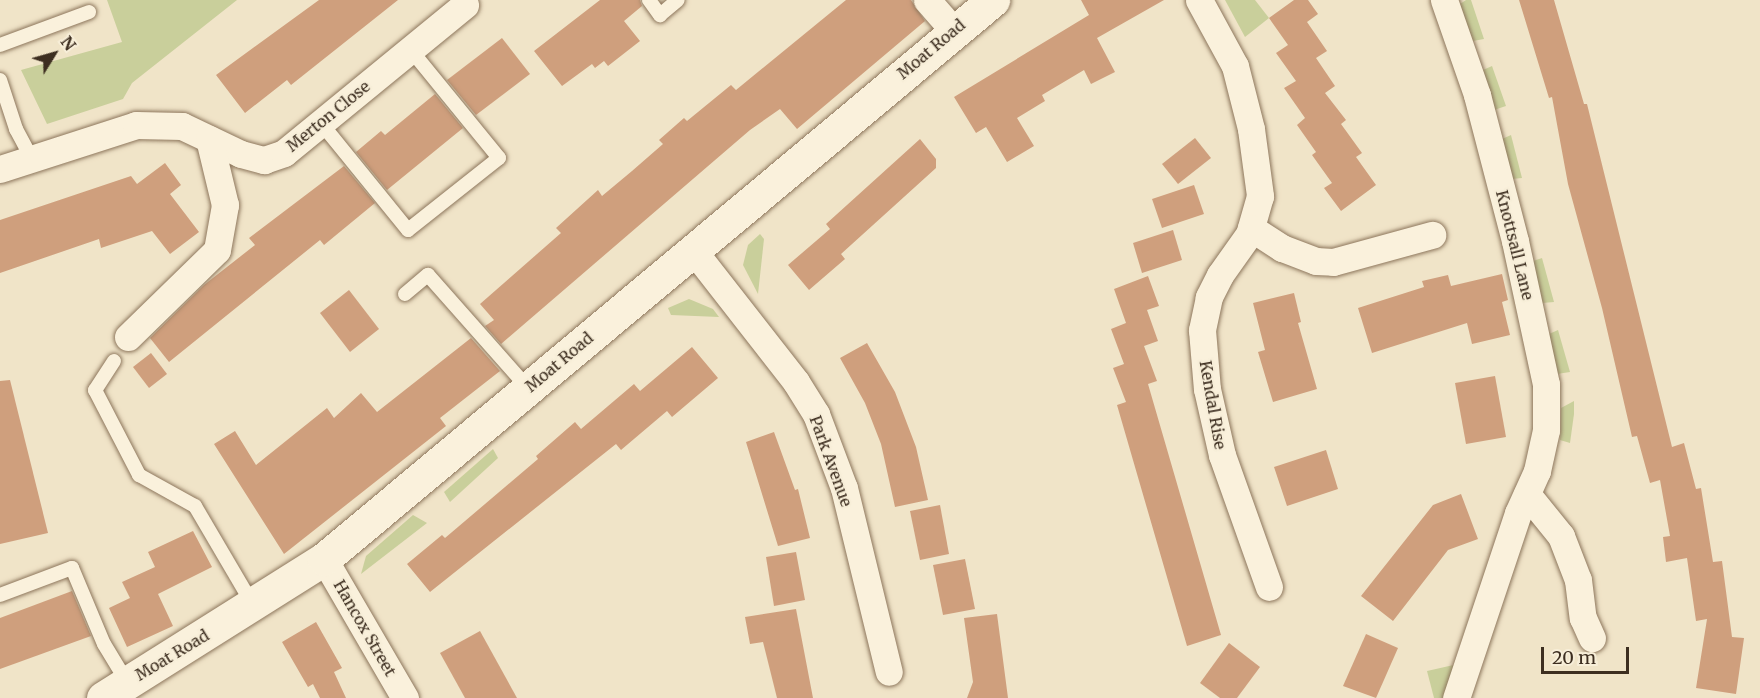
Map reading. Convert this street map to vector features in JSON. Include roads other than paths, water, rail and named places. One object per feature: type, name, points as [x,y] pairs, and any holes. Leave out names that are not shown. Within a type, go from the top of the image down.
[{"type":"street","points":[[927,0],[953,30]]},
{"type":"street","name":"Moat Road","points":[[110,694],[324,559],[953,30],[993,0]]},
{"type":"street","name":"Kendal Rise","points":[[1199,0],[1225,41],[1243,93],[1260,196],[1251,228],[1220,275],[1209,297],[1202,330],[1207,389],[1222,455],[1269,587]]},
{"type":"street","name":"Knottsall Lane","points":[[1444,0],[1476,95],[1515,241],[1546,384],[1546,430],[1537,471],[1456,698]]},
{"type":"street","name":"Merton Close","points":[[0,169],[136,125],[182,126],[264,160],[284,153],[465,5]]},
{"type":"street","points":[[128,337],[217,250],[225,205],[209,139]]},
{"type":"street","points":[[1251,228],[1282,248],[1316,261],[1334,262],[1432,235]]},
{"type":"street","name":"Park Avenue","points":[[693,250],[796,382],[816,414],[844,488],[889,672]]},
{"type":"street","points":[[1527,494],[1561,536],[1578,580],[1583,618],[1592,638]]},
{"type":"street","name":"Hancox Street","points":[[324,559],[405,698]]},
{"type":"lane","points":[[649,0],[660,15],[678,0]]},
{"type":"lane","points":[[0,45],[89,12]]},
{"type":"lane","points":[[321,123],[408,230],[499,158],[410,50]]},
{"type":"lane","points":[[0,80],[16,129],[32,159]]},
{"type":"lane","points":[[405,294],[428,275],[529,388]]},
{"type":"lane","points":[[114,361],[94,390],[139,475],[195,506],[253,605]]},
{"type":"lane","points":[[0,595],[72,568],[104,644],[110,694]]}]
